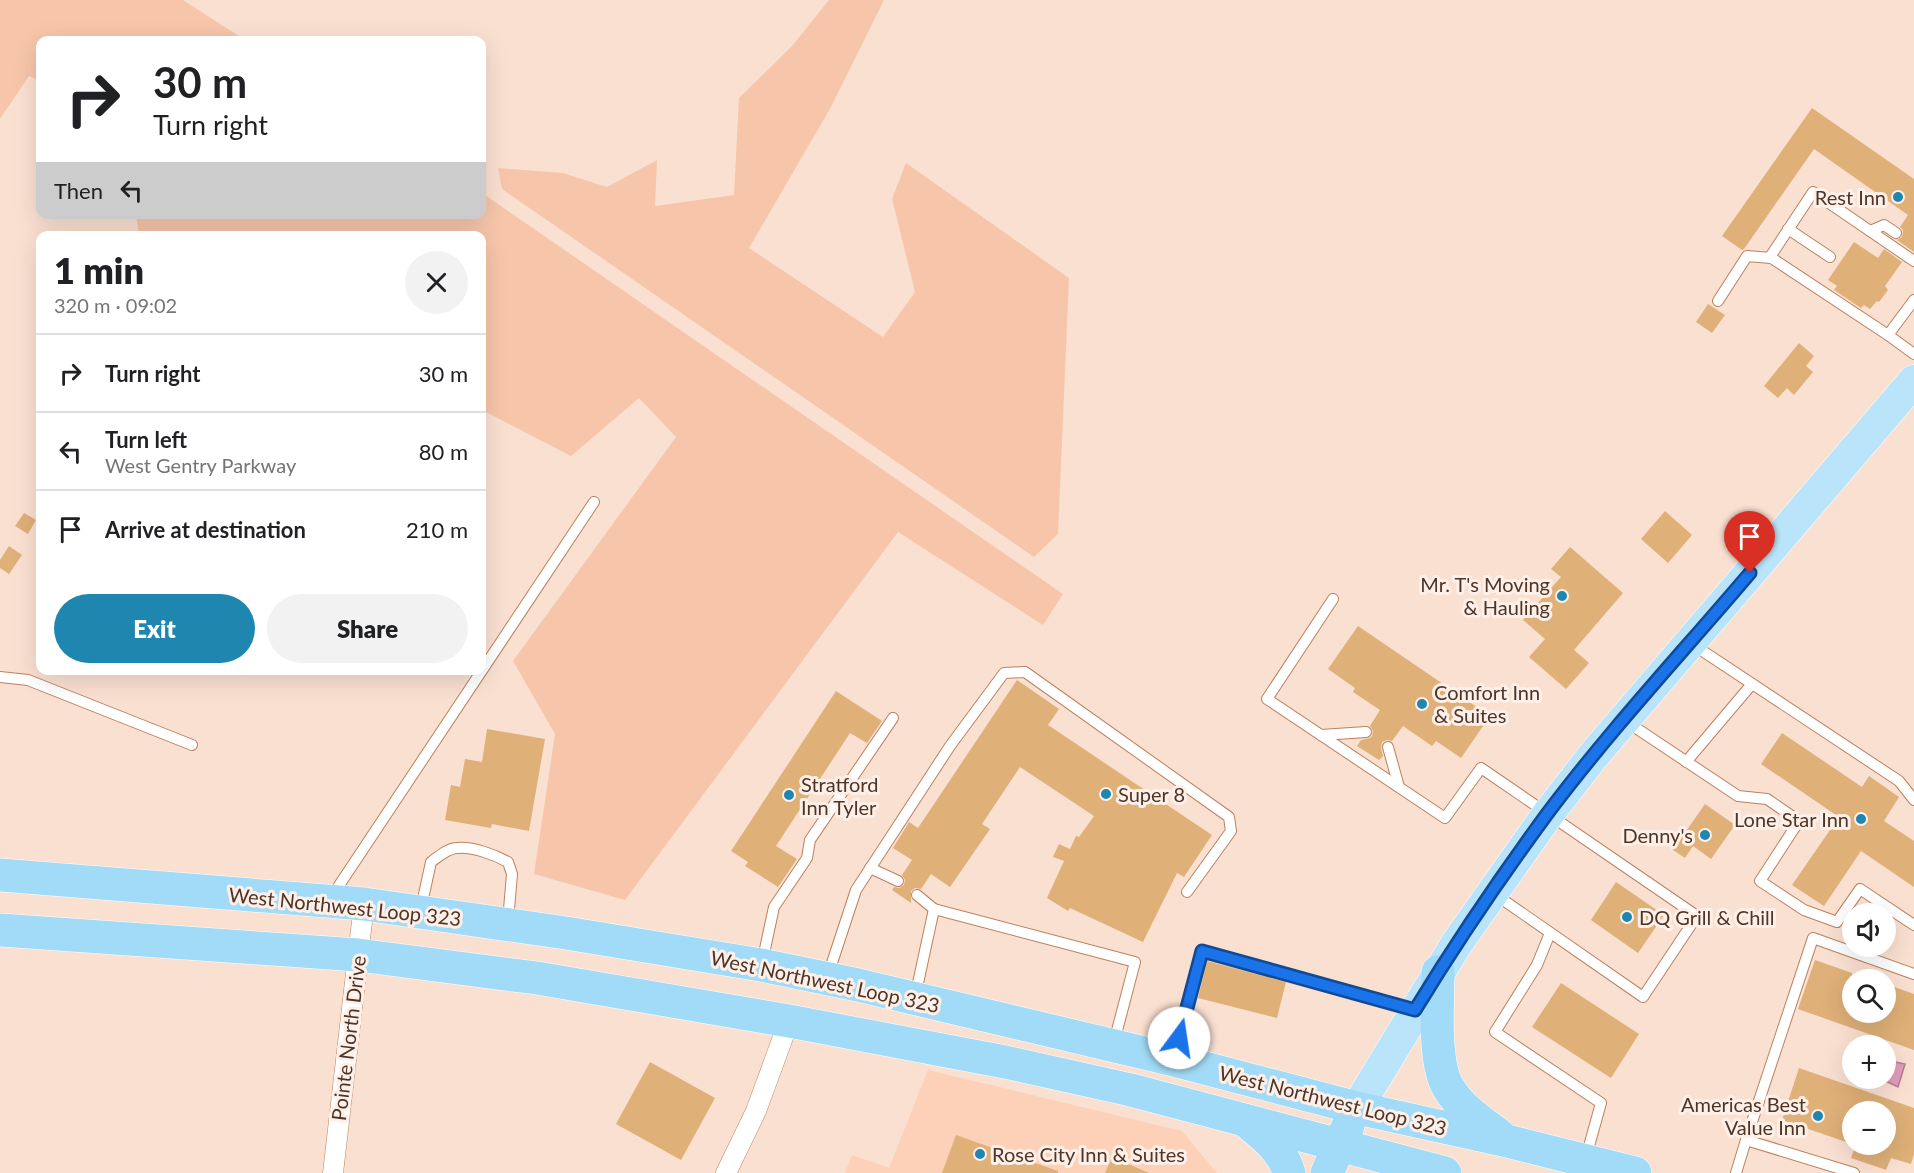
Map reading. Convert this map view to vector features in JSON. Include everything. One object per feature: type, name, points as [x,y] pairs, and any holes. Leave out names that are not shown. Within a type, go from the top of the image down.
[{"type":"highway","name":"West Northwest Loop 323","points":[[0,875],[364,904],[761,965],[827,978],[1113,1045],[1357,1108],[1507,1141],[1635,1173]]},
{"type":"highway","name":"West Northwest Loop 323","points":[[0,930],[358,956],[537,978],[789,1021],[1005,1062],[1131,1090],[1243,1119],[1333,1159],[1445,1173]]},
{"type":"highway","points":[[1438,972],[1439,1050],[1446,1085],[1463,1106],[1507,1141]]},
{"type":"highway","points":[[1333,1159],[1357,1108]]},
{"type":"highway","points":[[1243,1119],[1271,1143],[1280,1154],[1289,1173]]},
{"type":"main road","points":[[1357,1108],[1438,972],[1491,892],[1548,814],[1624,720],[1914,381]]},
{"type":"street","name":"Pointe North Drive","points":[[333,1173],[364,904]]},
{"type":"street","points":[[726,1173],[756,1111],[789,1021]]},
{"type":"lane","points":[[1771,258],[1813,192],[1914,261]]},
{"type":"lane","points":[[1870,231],[1884,225],[1896,233]]},
{"type":"lane","points":[[1788,229],[1830,256]]},
{"type":"lane","points":[[1718,301],[1747,256],[1771,258],[1914,354]]},
{"type":"lane","points":[[1888,335],[1912,305]]},
{"type":"lane","points":[[486,664],[594,502]]},
{"type":"lane","points":[[1332,600],[1268,699],[1445,818],[1481,768],[1697,916],[1643,997],[1491,892]]},
{"type":"lane","points":[[1690,643],[1899,781],[1914,800]]},
{"type":"lane","points":[[827,978],[856,890],[950,746],[1004,674],[1025,672],[1229,817],[1231,831],[1187,892]]},
{"type":"lane","points":[[328,901],[479,675]]},
{"type":"lane","points":[[0,677],[28,680],[192,745]]},
{"type":"lane","points":[[1686,762],[1752,684]]},
{"type":"lane","points":[[761,965],[774,907],[807,858],[810,840],[893,718]]},
{"type":"lane","points":[[1624,720],[1738,796],[1767,800],[1799,822],[1760,881],[1804,910],[1837,922],[1860,889],[1914,925]]},
{"type":"lane","points":[[1321,735],[1366,732]]},
{"type":"lane","points":[[1388,747],[1399,787]]},
{"type":"lane","points":[[420,912],[431,862],[456,848],[492,853],[508,862],[512,874],[508,925]]},
{"type":"lane","points":[[870,868],[898,881]]},
{"type":"lane","points":[[917,895],[934,909],[1135,962],[1113,1045]]},
{"type":"lane","points":[[914,998],[934,909]]},
{"type":"lane","points":[[1550,933],[1537,965],[1495,1032],[1601,1103],[1585,1160]]},
{"type":"lane","points":[[1736,1173],[1813,938],[1914,974]]},
{"type":"lane","points":[[1174,1060],[1202,951],[1415,1010]]},
{"type":"lane","points":[[1746,1140],[1854,1173]]},
{"type":"shaded area","points":[[0,0],[183,0],[239,36],[36,36],[36,79],[29,76],[0,119]]},
{"type":"shaded area","points":[[829,0],[884,0],[831,107],[749,248],[883,337],[915,292],[892,199],[906,163],[1069,278],[1058,534],[1034,557],[502,189],[498,168],[563,173],[607,187],[657,160],[655,206],[734,195],[739,98],[792,46]]},
{"type":"shaded area","points":[[486,196],[1063,594],[1043,625],[898,532],[625,900],[534,874],[555,734],[513,661],[676,437],[639,398],[571,456],[486,412],[486,231],[138,231],[137,219],[486,219]]},
{"type":"shaded area","points":[[1896,1062],[1905,1064],[1898,1087],[1896,1086]]},
{"type":"shaded area","points":[[928,1070],[1182,1131],[1217,1173],[845,1173],[852,1155],[889,1168]]},
{"type":"building","name":"Rest Inn","points":[[1812,108],[1914,179],[1914,252],[1897,240],[1902,237],[1903,230],[1900,227],[1908,215],[1814,149],[1744,249],[1742,250],[1722,236]]},
{"type":"building","points":[[1854,242],[1878,258],[1884,249],[1902,262],[1885,286],[1888,290],[1870,309],[1864,305],[1861,308],[1834,290],[1837,286],[1828,280]]},
{"type":"building","points":[[1708,304],[1725,315],[1712,333],[1696,322]]},
{"type":"building","points":[[1799,343],[1814,356],[1806,366],[1813,372],[1794,395],[1787,388],[1778,398],[1764,386]]},
{"type":"building","points":[[1665,511],[1692,535],[1668,563],[1641,539]]},
{"type":"building","points":[[24,513],[36,520],[28,534],[15,526]]},
{"type":"building","points":[[9,546],[22,555],[9,574],[0,568],[0,560]]},
{"type":"building","points":[[1570,547],[1623,593],[1574,650],[1589,663],[1566,689],[1529,657],[1545,639],[1523,620],[1561,577],[1551,569]]},
{"type":"building","name":"Comfort Inn & Suites","points":[[1358,626],[1490,716],[1461,758],[1436,741],[1432,746],[1403,726],[1392,741],[1382,742],[1383,756],[1379,760],[1357,746],[1361,740],[1372,736],[1373,731],[1370,726],[1380,710],[1353,692],[1355,688],[1328,669]]},
{"type":"building","name":"Super 8","points":[[1017,680],[1059,709],[1048,725],[1212,835],[1184,877],[1177,873],[1143,942],[1070,908],[1068,911],[1047,898],[1064,861],[1053,857],[1059,844],[1070,849],[1076,836],[1079,837],[1094,816],[1020,767],[982,824],[990,829],[950,887],[931,874],[921,889],[915,888],[911,891],[911,903],[892,890],[894,887],[899,888],[904,885],[905,880],[902,875],[912,860],[893,848],[909,822],[918,828]]},
{"type":"building","name":"Stratford Inn Tyler","points":[[836,691],[882,721],[867,743],[850,733],[776,846],[797,859],[778,887],[745,866],[748,862],[731,851]]},
{"type":"building","points":[[487,729],[545,739],[529,831],[492,824],[491,828],[445,820],[451,785],[460,787],[465,759],[482,762]]},
{"type":"building","name":"Lone Star Inn","points":[[1782,733],[1862,787],[1869,776],[1899,797],[1884,821],[1914,841],[1914,887],[1861,851],[1824,906],[1792,885],[1839,817],[1761,764]]},
{"type":"building","name":"Denny's","points":[[1705,804],[1735,825],[1711,859],[1693,846],[1685,858],[1673,850]]},
{"type":"building","name":"DQ Grill & Chill","points":[[1616,882],[1664,915],[1638,953],[1591,920]]},
{"type":"building","points":[[1815,960],[1842,969],[1842,1023],[1896,1023],[1896,988],[1914,994],[1914,1050],[1896,1044],[1896,1035],[1872,1035],[1798,1009]]},
{"type":"building","points":[[1207,961],[1286,982],[1277,1018],[1198,998]]},
{"type":"building","points":[[1561,983],[1639,1034],[1611,1078],[1532,1027]]},
{"type":"building","points":[[650,1062],[715,1098],[681,1160],[616,1124]]},
{"type":"building","name":"Americas Best Value Inn","points":[[1799,1068],[1842,1083],[1842,1089],[1859,1089],[1894,1101],[1842,1101],[1842,1141],[1782,1120]]},
{"type":"building","name":"Americas Best Value Inn","points":[[1896,1102],[1914,1108],[1914,1154],[1911,1164],[1891,1158],[1886,1170],[1851,1158],[1852,1155],[1896,1155]]},
{"type":"building","name":"Rose City Inn & Suites","points":[[956,1135],[1058,1171],[1058,1173],[942,1173]]},
{"type":"building","points":[[1112,1157],[1149,1173],[1105,1173]]},
{"type":"place","name":"Rest Inn","points":[[1898,197]]},
{"type":"place","name":"Mr. T's Moving & Hauling","points":[[1562,596]]},
{"type":"place","name":"Comfort Inn & Suites","points":[[1422,704]]},
{"type":"place","name":"Super 8","points":[[1106,794]]},
{"type":"place","name":"Stratford Inn Tyler","points":[[789,795]]},
{"type":"place","name":"Lone Star Inn","points":[[1861,819]]},
{"type":"place","name":"Denny's","points":[[1705,835]]},
{"type":"place","name":"DQ Grill & Chill","points":[[1627,917]]},
{"type":"place","name":"Americas Best Value Inn","points":[[1818,1116]]},
{"type":"place","name":"Rose City Inn & Suites","points":[[980,1154]]},
{"type":"route","points":[[1179,1038],[1202,951],[1415,1010],[1484,903],[1548,814],[1593,756],[1750,573]]}]
